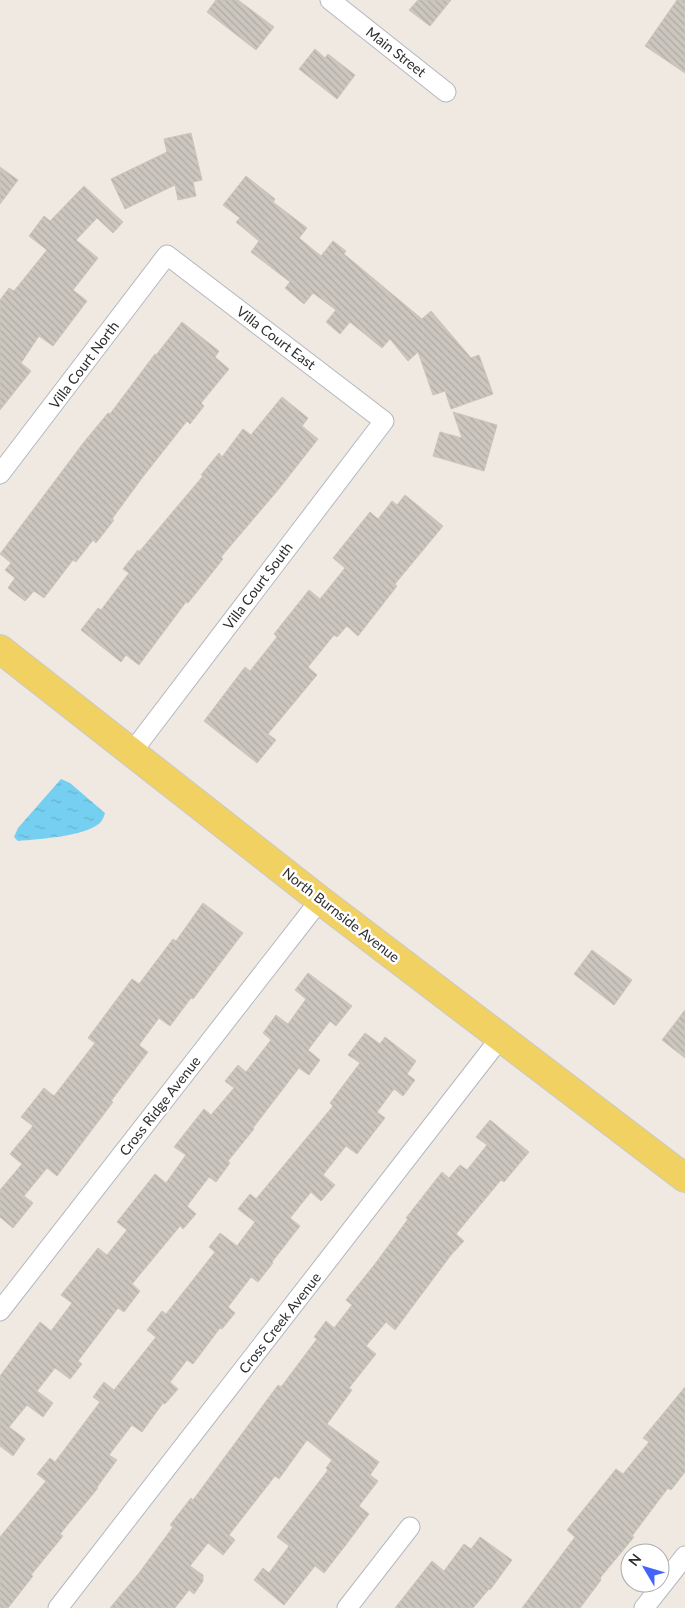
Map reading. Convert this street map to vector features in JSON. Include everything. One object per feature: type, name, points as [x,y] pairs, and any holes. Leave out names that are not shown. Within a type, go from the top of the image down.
[{"type":"main road","name":"North Burnside Avenue","points":[[0,649],[320,900],[685,1178]]},
{"type":"street","name":"Main Street","points":[[330,0],[350,6],[446,92]]},
{"type":"street","name":"Villa Court East","points":[[167,255],[384,421]]},
{"type":"street","name":"Villa Court North","points":[[0,474],[167,255]]},
{"type":"street","name":"Villa Court South","points":[[132,752],[384,421]]},
{"type":"street","name":"Cross Ridge Avenue","points":[[0,1311],[320,900]]},
{"type":"street","name":"Cross Creek Avenue","points":[[58,1608],[501,1037]]},
{"type":"street","points":[[347,1608],[410,1528]]},
{"type":"street","points":[[644,1608],[685,1556]]},
{"type":"water","points":[[61,779],[70,783],[105,813],[102,821],[92,828],[72,834],[18,841],[14,837],[18,828]]},
{"type":"building","points":[[216,0],[238,0],[274,27],[256,50],[207,12]]},
{"type":"building","points":[[418,0],[451,0],[430,26],[409,10]]},
{"type":"building","points":[[677,0],[685,0],[685,73],[645,46]]},
{"type":"building","points":[[315,49],[325,58],[328,54],[355,75],[337,99],[299,69]]},
{"type":"building","points":[[191,133],[202,180],[193,182],[196,196],[178,200],[175,185],[125,209],[111,179],[167,152],[164,139]]},
{"type":"building","points":[[0,167],[18,180],[0,204]]},
{"type":"building","points":[[246,176],[275,199],[273,202],[307,228],[299,238],[321,256],[333,241],[346,251],[344,254],[422,319],[431,311],[471,358],[479,355],[493,394],[451,409],[445,391],[433,395],[418,352],[408,361],[390,339],[382,348],[350,322],[340,334],[326,322],[336,310],[313,293],[304,304],[285,288],[290,282],[251,252],[259,241],[236,222],[240,218],[223,205]]},
{"type":"building","points":[[84,186],[123,222],[113,233],[97,218],[76,240],[98,258],[73,290],[87,301],[53,346],[39,336],[21,363],[31,371],[0,410],[0,300],[9,288],[14,291],[47,250],[29,236],[44,216],[50,221]]},
{"type":"building","points":[[182,322],[219,351],[215,357],[229,369],[201,403],[204,406],[190,424],[187,421],[142,478],[96,543],[93,540],[76,562],[73,560],[44,598],[34,591],[25,601],[8,588],[15,578],[5,570],[11,563],[0,554],[84,442],[108,413],[110,414],[155,354]]},
{"type":"building","points":[[282,397],[308,418],[302,426],[318,439],[221,557],[223,559],[188,603],[186,602],[139,665],[126,655],[121,662],[81,630],[98,608],[101,610],[129,573],[123,569],[203,476],[201,475],[219,453],[222,457],[243,429],[251,435]]},
{"type":"building","points":[[453,412],[497,425],[484,471],[433,456],[440,432],[462,438]]},
{"type":"building","points":[[405,495],[443,526],[395,584],[397,586],[358,636],[347,626],[337,637],[334,635],[308,667],[317,675],[268,734],[276,740],[257,763],[204,721],[245,667],[250,671],[277,637],[274,634],[309,590],[320,599],[345,568],[333,558],[370,512],[378,519],[392,501],[397,505]]},
{"type":"building","points":[[203,903],[243,933],[170,1026],[159,1018],[139,1045],[148,1052],[57,1176],[47,1168],[24,1196],[33,1203],[13,1228],[0,1217],[0,1190],[22,1164],[10,1154],[33,1126],[21,1117],[44,1088],[54,1096],[95,1043],[88,1038],[132,979],[139,984],[173,939],[176,941]]},
{"type":"building","points":[[592,950],[632,980],[614,1005],[574,974]]},
{"type":"building","points":[[308,973],[352,1006],[336,1026],[330,1021],[308,1050],[320,1060],[309,1075],[299,1068],[228,1161],[230,1163],[216,1182],[209,1177],[187,1206],[196,1214],[183,1229],[180,1226],[132,1284],[140,1291],[124,1312],[118,1308],[78,1361],[82,1364],[70,1379],[55,1368],[37,1391],[53,1403],[43,1417],[27,1405],[9,1427],[25,1439],[13,1456],[0,1446],[0,1376],[40,1322],[51,1331],[72,1303],[61,1295],[98,1248],[107,1255],[127,1230],[117,1222],[155,1174],[166,1183],[186,1155],[174,1147],[204,1109],[211,1115],[234,1088],[225,1081],[238,1065],[246,1072],[271,1040],[263,1033],[276,1015],[288,1024],[306,999],[295,990]]},
{"type":"building","points":[[685,1010],[685,1058],[662,1040]]},
{"type":"building","points":[[365,1033],[380,1044],[385,1037],[416,1061],[407,1074],[415,1080],[403,1096],[394,1089],[377,1112],[385,1118],[357,1154],[346,1146],[323,1175],[335,1185],[321,1201],[311,1192],[290,1218],[300,1226],[273,1263],[258,1282],[251,1277],[228,1307],[235,1313],[222,1329],[220,1328],[193,1364],[187,1360],[170,1382],[178,1389],[165,1404],[163,1403],[142,1432],[132,1425],[109,1455],[117,1460],[98,1488],[60,1534],[63,1536],[31,1575],[33,1576],[8,1608],[0,1608],[0,1537],[46,1481],[37,1474],[50,1458],[55,1462],[100,1402],[93,1397],[104,1382],[114,1390],[156,1337],[147,1330],[162,1311],[166,1314],[215,1252],[209,1247],[220,1233],[237,1246],[255,1222],[238,1209],[250,1194],[256,1199],[333,1106],[330,1103],[360,1063],[348,1055]]},
{"type":"building","points":[[490,1120],[529,1152],[504,1182],[501,1180],[456,1234],[464,1241],[451,1255],[395,1330],[386,1322],[366,1346],[376,1354],[349,1388],[352,1390],[327,1424],[379,1462],[370,1475],[378,1481],[359,1506],[369,1514],[324,1573],[315,1566],[284,1605],[254,1580],[263,1568],[269,1573],[289,1546],[277,1537],[328,1470],[326,1468],[332,1460],[307,1440],[279,1479],[275,1476],[229,1535],[235,1540],[223,1555],[208,1543],[190,1566],[203,1575],[203,1581],[194,1594],[189,1590],[175,1608],[110,1608],[139,1573],[173,1527],[170,1525],[191,1498],[193,1500],[278,1385],[281,1387],[317,1339],[314,1337],[326,1321],[334,1328],[352,1305],[346,1300],[375,1264],[408,1219],[406,1218],[442,1172],[449,1178],[460,1165],[467,1170],[487,1145],[476,1137]]},
{"type":"building","points":[[685,1387],[685,1472],[671,1490],[668,1488],[632,1536],[634,1537],[629,1543],[620,1543],[620,1554],[600,1578],[601,1580],[580,1608],[522,1608],[575,1537],[567,1530],[616,1469],[623,1474],[649,1442],[643,1438]]},
{"type":"building","points":[[480,1537],[512,1560],[490,1590],[473,1608],[395,1608],[432,1561],[444,1571],[464,1544],[471,1549]]}]
